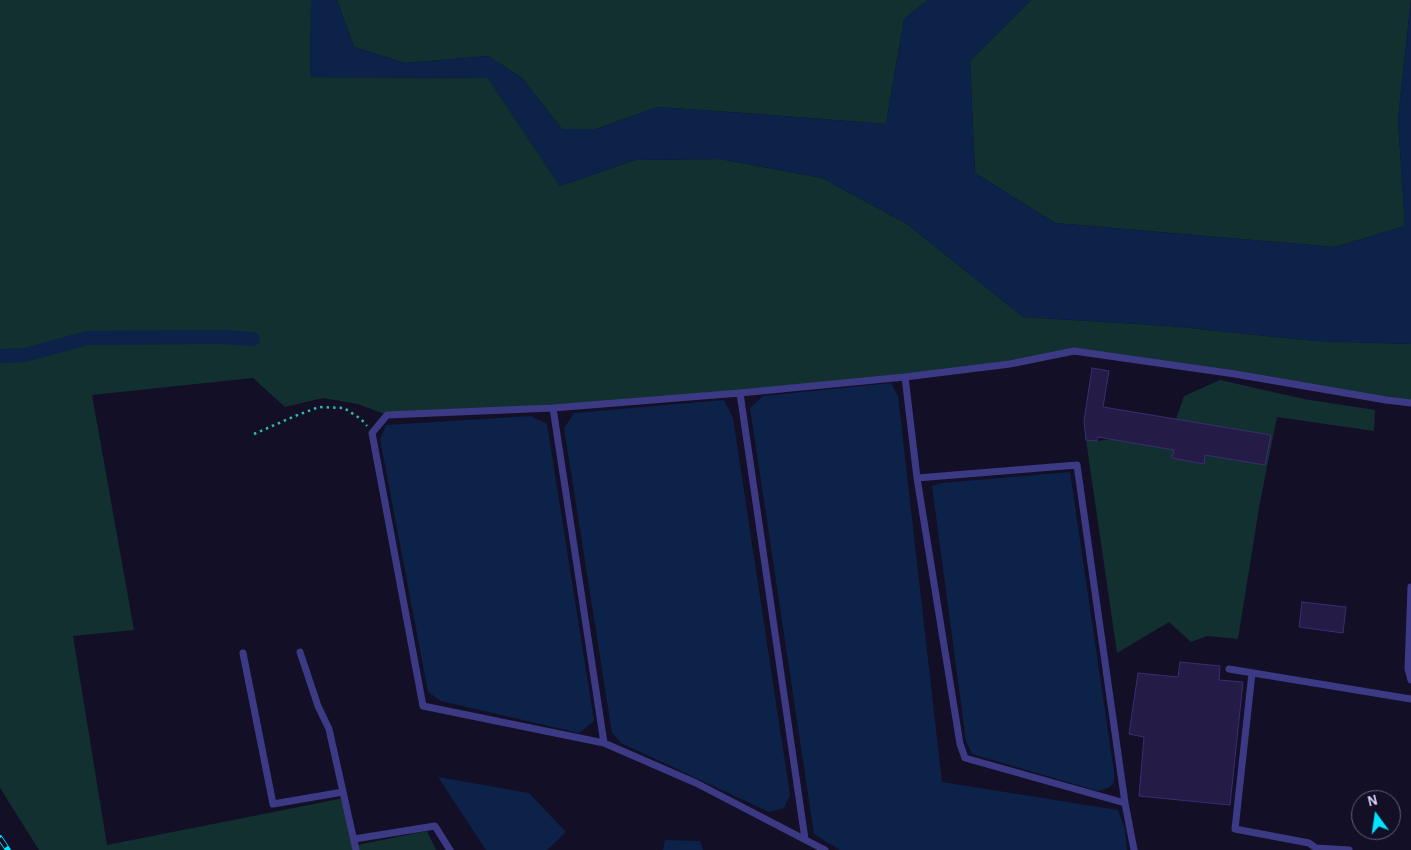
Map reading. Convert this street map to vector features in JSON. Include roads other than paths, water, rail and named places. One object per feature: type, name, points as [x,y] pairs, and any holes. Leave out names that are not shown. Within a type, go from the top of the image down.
[{"type":"lane","points":[[826,850],[696,783],[604,743],[424,706],[372,433],[387,415],[553,408],[905,377],[1010,364],[1074,351],[1235,374],[1411,403]]},
{"type":"lane","points":[[905,377],[917,478],[960,744],[965,758],[1126,804]]},
{"type":"lane","points":[[740,392],[804,839]]},
{"type":"lane","points":[[553,408],[604,743]]},
{"type":"lane","points":[[917,478],[1077,465],[1134,850]]},
{"type":"lane","points":[[1411,587],[1408,669],[1411,680]]},
{"type":"lane","points":[[300,652],[318,706],[329,729],[356,850]]},
{"type":"lane","points":[[243,653],[273,804],[343,792]]},
{"type":"lane","points":[[1229,669],[1411,699]]},
{"type":"lane","points":[[1252,673],[1235,829],[1309,842],[1316,849],[1349,850]]},
{"type":"lane","points":[[354,839],[435,826],[450,850]]},
{"type":"water","points":[[311,0],[337,0],[354,47],[405,63],[488,56],[522,78],[562,129],[596,129],[658,107],[886,124],[904,19],[928,0],[1031,0],[970,61],[975,173],[1055,223],[1335,247],[1405,226],[1398,119],[1411,0],[1411,344],[1315,341],[1170,326],[1023,317],[907,224],[822,178],[720,159],[635,160],[560,186],[488,78],[310,77]]},
{"type":"water","points":[[891,383],[898,396],[942,782],[1118,810],[1125,829],[1127,850],[840,850],[814,834],[750,408],[763,396]]},
{"type":"water","points":[[724,400],[733,418],[790,795],[784,808],[769,812],[621,743],[612,733],[564,428],[574,413]]},
{"type":"water","points":[[531,416],[547,424],[594,721],[579,733],[441,701],[428,692],[380,439],[386,425]]},
{"type":"water","points":[[1070,472],[1114,772],[1114,783],[1108,788],[1098,791],[972,754],[966,741],[932,486],[941,483]]},
{"type":"water","points":[[438,777],[529,793],[566,832],[547,850],[486,850]]},
{"type":"water","points":[[665,840],[700,841],[703,850],[663,850]]},
{"type":"waterway","points":[[0,356],[25,355],[87,338],[224,337],[253,339]]},
{"type":"railway","points":[[0,838],[8,850]]}]
